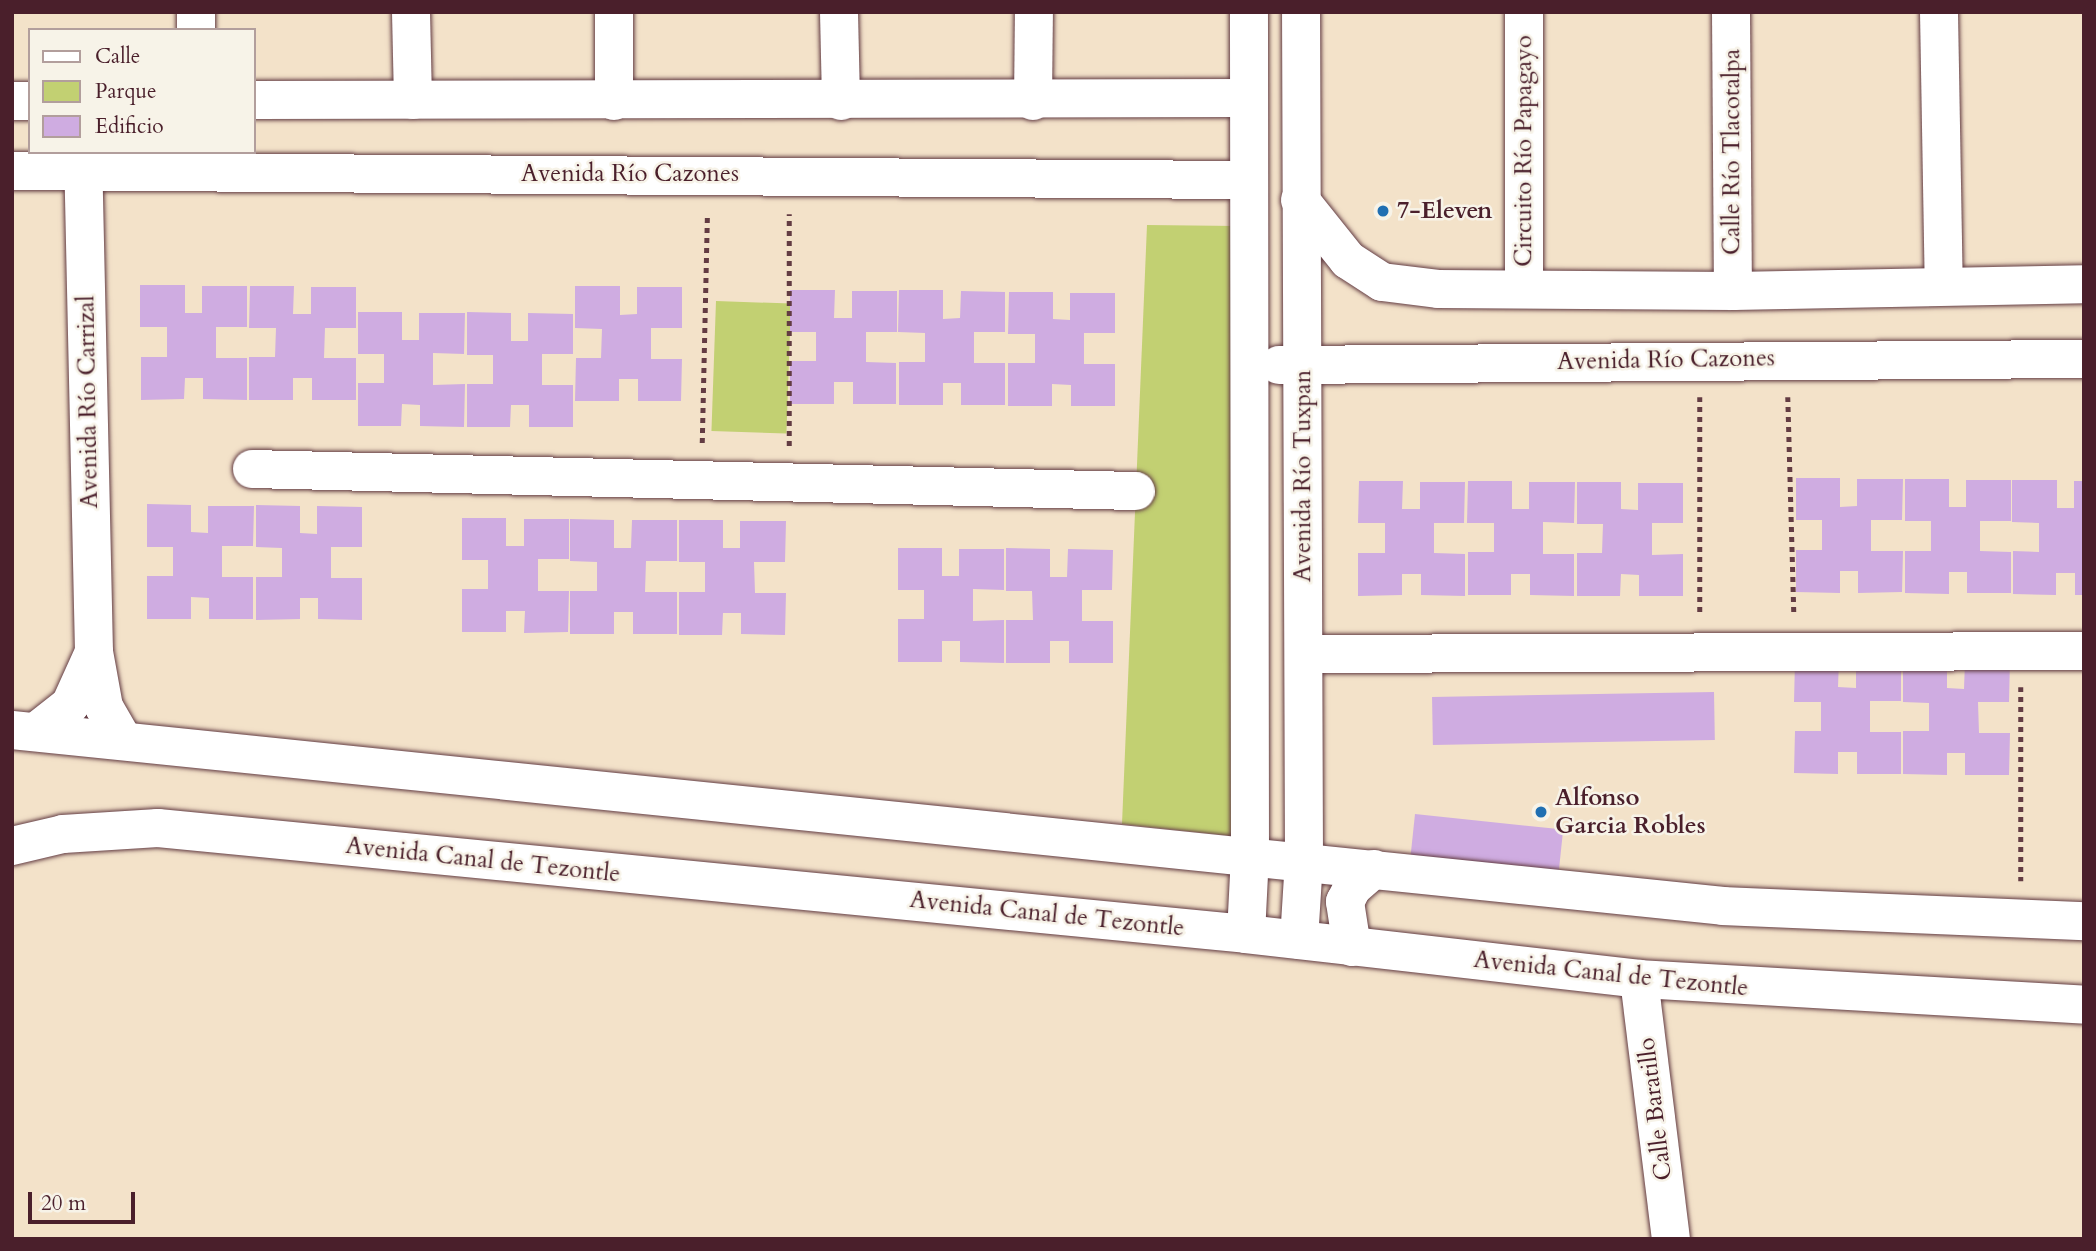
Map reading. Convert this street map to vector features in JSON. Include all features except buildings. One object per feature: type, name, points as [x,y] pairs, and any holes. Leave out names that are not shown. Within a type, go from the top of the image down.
[{"type":"street","points":[[411,12],[413,100]]},
{"type":"street","points":[[614,12],[614,101]]},
{"type":"street","points":[[839,12],[841,101]]},
{"type":"street","points":[[1033,101],[1034,12]]},
{"type":"street","points":[[1246,934],[1250,855],[1249,12]]},
{"type":"street","name":"Avenida Río Tuxpan","points":[[1299,940],[1304,861],[1301,12]]},
{"type":"street","name":"Circuito Río Papagayo","points":[[1524,12],[1524,289]]},
{"type":"street","name":"Calle Río Tlacotalpa","points":[[1731,12],[1733,291]]},
{"type":"street","points":[[1939,12],[1944,285]]},
{"type":"street","points":[[256,100],[1033,101],[1249,98]]},
{"type":"street","name":"Avenida Río Cazones","points":[[12,171],[83,162],[708,174],[1248,180]]},
{"type":"street","name":"Avenida Río Carrizal","points":[[83,162],[94,652],[104,708],[122,738]]},
{"type":"street","points":[[1300,200],[1348,260],[1382,282],[1524,289],[1733,291],[2084,284]]},
{"type":"street","name":"Avenida Río Cazones","points":[[1249,364],[1787,358],[2084,359]]},
{"type":"street","points":[[252,469],[1136,491]]},
{"type":"street","points":[[1248,490],[1301,489]]},
{"type":"street","points":[[1304,654],[2084,651]]},
{"type":"street","name":"Avenida Río Carrizal","points":[[24,731],[70,705],[94,652]]},
{"type":"street","points":[[24,731],[122,738],[1723,906],[2084,921]]},
{"type":"street","name":"Avenida Canal de Tezontle","points":[[12,846],[63,834],[158,828],[1246,934],[1639,979],[2084,1005]]},
{"type":"street","points":[[1352,947],[1345,902],[1352,888],[1374,869]]},
{"type":"street","name":"Calle Baratillo","points":[[1639,979],[1671,1239]]},
{"type":"path","points":[[701,481],[708,174]]},
{"type":"path","points":[[789,482],[790,174]]},
{"type":"path","points":[[1787,358],[1794,651]]},
{"type":"path","points":[[1700,360],[1700,652]]},
{"type":"path","points":[[2021,651],[2021,919]]},
{"type":"green space","points":[[1147,225],[1237,226],[1242,837],[1122,824]]},
{"type":"green space","points":[[716,301],[791,304],[786,434],[711,431]]},
{"type":"place","name":"7-Eleven","points":[[1383,211]]},
{"type":"place","name":"Alfonso Garcia Robles","points":[[1541,812]]}]
